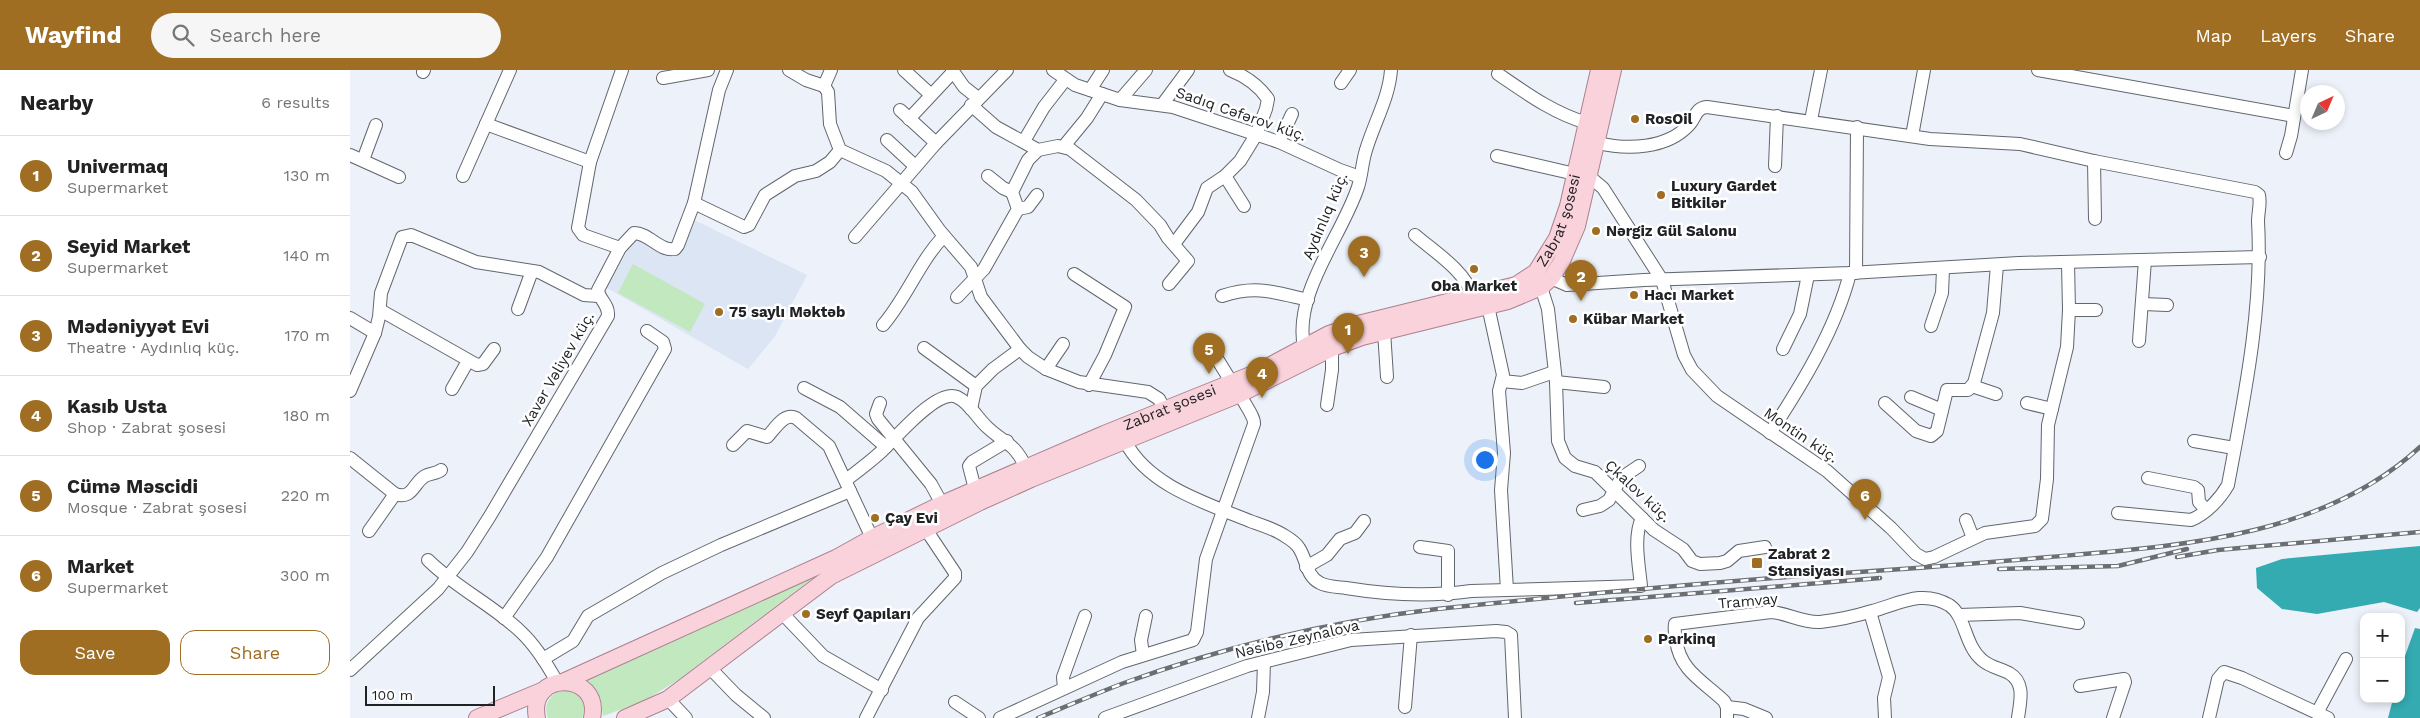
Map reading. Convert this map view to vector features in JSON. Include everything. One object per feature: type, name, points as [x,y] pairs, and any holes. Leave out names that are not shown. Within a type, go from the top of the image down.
[{"type":"main road","name":"Zabrat şosesi","points":[[875,544],[942,504],[974,489],[1167,416],[1332,348],[1384,331],[1520,298],[1546,283],[1561,263],[1577,226],[1587,123],[1599,70]]},
{"type":"main road","name":"Zabrat şosesi","points":[[1236,388],[1304,347],[1330,334],[1358,324],[1516,285],[1542,266],[1598,143],[1613,70]]},
{"type":"main road","name":"Zabrat şosesi","points":[[477,718],[555,685],[836,558],[925,528],[1031,479],[1125,441],[1167,416]]},
{"type":"main road","points":[[624,718],[663,702],[781,612],[875,544]]},
{"type":"main road","points":[[537,718],[536,704],[555,685],[572,682],[586,691],[593,705],[592,718]]},
{"type":"street","points":[[463,176],[510,70]]},
{"type":"street","points":[[620,248],[579,232],[578,223],[590,162],[622,70]]},
{"type":"street","points":[[663,78],[708,70]]},
{"type":"street","name":"Xavər Vəliyev küç.","points":[[350,670],[447,579],[490,516],[608,316],[606,304],[598,296],[601,281],[620,248],[631,235],[638,233],[666,249],[675,249],[694,203],[719,90],[727,70]]},
{"type":"street","points":[[789,70],[806,80],[824,86],[830,97],[830,124],[840,150],[886,171],[902,182],[920,201],[944,236],[971,267],[976,277],[981,297],[1020,349],[1046,369],[1089,385],[1148,392],[1158,399],[1167,416]]},
{"type":"street","points":[[824,86],[831,70]]},
{"type":"street","points":[[904,70],[930,94]]},
{"type":"street","points":[[855,238],[915,166],[974,102],[1007,70]]},
{"type":"street","name":"Sadıq Cəfərov küç.","points":[[1053,70],[1065,80],[1096,92],[1120,100],[1162,105],[1279,142],[1360,177]]},
{"type":"street","points":[[1018,209],[1012,192],[1028,160],[1038,150],[1064,146],[1087,118],[1103,70]]},
{"type":"street","points":[[1120,100],[1146,70]]},
{"type":"street","points":[[1162,105],[1188,70]]},
{"type":"street","points":[[1174,244],[1198,212],[1207,188],[1225,176],[1240,161],[1256,135],[1266,110],[1268,99],[1256,86],[1230,70]]},
{"type":"street","points":[[1341,83],[1350,70]]},
{"type":"street","points":[[1811,120],[1821,70]]},
{"type":"street","points":[[1912,136],[1924,70]]},
{"type":"street","points":[[2038,70],[2294,116]]},
{"type":"street","points":[[2286,153],[2302,70]]},
{"type":"street","points":[[936,143],[904,114],[957,72],[974,102],[996,127],[1038,150]]},
{"type":"street","name":"Aydınlıq küç.","points":[[1304,347],[1301,335],[1308,300],[1318,273],[1358,187],[1363,158],[1389,86],[1387,72]]},
{"type":"street","points":[[1498,74],[1549,108],[1568,118],[1587,123]]},
{"type":"street","points":[[1024,141],[1044,107],[1065,80]]},
{"type":"street","points":[[1598,143],[1624,147],[1658,143],[1676,136],[1686,129],[1702,107],[1811,120],[1912,136],[2020,144],[2094,161],[2256,192],[2260,200],[2258,218],[2260,257],[2251,345],[2228,485],[2222,495],[2206,510],[2191,520],[2118,513]]},
{"type":"street","points":[[1279,142],[1292,114]]},
{"type":"street","points":[[1775,166],[1778,116]]},
{"type":"street","points":[[486,124],[590,162]]},
{"type":"street","points":[[376,125],[354,158],[399,177]]},
{"type":"street","points":[[1770,433],[1796,392],[1842,302],[1853,273],[1857,128]]},
{"type":"street","points":[[887,140],[915,166]]},
{"type":"street","points":[[1064,146],[1136,200],[1160,225],[1188,261],[1169,284]]},
{"type":"street","points":[[694,203],[744,227],[749,225],[758,206],[771,190],[795,176],[816,171],[830,162],[840,150]]},
{"type":"street","points":[[1497,156],[1582,176]]},
{"type":"street","points":[[2094,161],[2095,219]]},
{"type":"street","points":[[988,176],[1003,188],[1012,192]]},
{"type":"street","points":[[1225,176],[1244,206]]},
{"type":"street","name":"Montin küç.","points":[[1582,176],[1604,188],[1662,280],[1684,355],[1692,370],[1716,396],[1827,471],[1921,558],[1934,557],[1973,538],[1994,531],[2035,526],[2042,519],[2047,479],[2047,434],[2065,361],[2069,310],[2068,263]]},
{"type":"street","points":[[957,297],[984,268],[1018,209],[1028,207],[1037,195]]},
{"type":"street","points":[[350,391],[374,333],[380,310],[380,293],[402,237],[405,235],[412,235],[476,262],[544,274],[584,295],[598,296]]},
{"type":"street","points":[[1415,235],[1462,275],[1469,284],[1473,296]]},
{"type":"street","points":[[883,325],[906,294],[925,259],[944,236]]},
{"type":"street","points":[[1546,283],[1567,285],[1997,265],[2260,257]]},
{"type":"street","points":[[2139,341],[2145,260]]},
{"type":"street","points":[[1972,386],[1993,313],[1997,265]]},
{"type":"street","points":[[1932,326],[1942,293],[1943,269]]},
{"type":"street","points":[[518,309],[532,271]]},
{"type":"street","points":[[1074,274],[1125,307],[1105,355],[1089,385]]},
{"type":"street","points":[[1784,349],[1800,314],[1808,275]]},
{"type":"street","name":"Çkalov küç.","points":[[1546,283],[1555,377],[1558,441],[1561,451],[1570,463],[1595,472],[1654,530],[1676,543],[1692,561],[1700,564],[1727,561],[1739,551],[1765,547]]},
{"type":"street","points":[[1222,296],[1241,290],[1253,289],[1308,300]]},
{"type":"street","points":[[2143,304],[2167,305]]},
{"type":"street","points":[[1488,306],[1502,366],[1499,398],[1504,462],[1501,490],[1507,590]]},
{"type":"street","points":[[380,310],[477,365],[483,364],[494,350]]},
{"type":"street","points":[[2069,310],[2096,310]]},
{"type":"street","points":[[350,318],[374,333]]},
{"type":"street","points":[[504,618],[547,557],[665,349],[663,342],[647,331]]},
{"type":"street","points":[[1384,331],[1387,377]]},
{"type":"street","points":[[1046,369],[1063,344]]},
{"type":"street","points":[[924,348],[976,386]]},
{"type":"street","points":[[1327,405],[1332,370],[1332,348]]},
{"type":"street","points":[[971,408],[976,386],[993,369],[1020,349]]},
{"type":"street","points":[[1000,718],[1122,662],[1189,642],[1196,636],[1203,574],[1222,510],[1254,420],[1211,349]]},
{"type":"street","points":[[452,389],[468,361]]},
{"type":"street","points":[[1502,381],[1522,383],[1555,377],[1604,387]]},
{"type":"street","points":[[1885,403],[1916,430],[1931,436],[1937,431],[1947,390],[1964,390],[1972,386],[1996,394]]},
{"type":"street","points":[[804,388],[840,407],[890,443],[931,484],[942,504]]},
{"type":"street","points":[[1911,397],[1942,410]]},
{"type":"street","points":[[543,659],[572,641],[588,616],[662,573],[848,486],[890,443],[943,398],[958,398],[971,408],[985,426],[1019,453],[1026,468]]},
{"type":"street","points":[[880,403],[876,414],[890,443]]},
{"type":"street","points":[[2027,403],[2052,409]]},
{"type":"street","points":[[733,445],[747,431],[767,437],[786,417],[791,416],[825,441],[875,544]]},
{"type":"street","points":[[974,489],[970,466],[972,462],[1006,441]]},
{"type":"street","points":[[1125,441],[1136,459],[1161,480],[1222,510],[1284,535],[1300,549],[1306,567],[1313,578],[1321,584],[1365,591],[1405,595],[1448,595],[1471,591],[1641,586],[1638,534],[1642,518]]},
{"type":"street","points":[[2194,441],[2234,448]]},
{"type":"street","points":[[350,458],[395,494],[408,495],[425,476],[441,470]]},
{"type":"street","points":[[1583,510],[1600,506],[1609,500],[1621,478],[1639,466]]},
{"type":"street","points":[[2148,478],[2194,487],[2198,490],[2199,502],[2206,510]]},
{"type":"street","points":[[369,531],[395,494]]},
{"type":"street","points":[[1966,520],[1973,538]]},
{"type":"street","points":[[1306,567],[1327,555],[1340,539],[1355,533],[1364,521]]},
{"type":"street","points":[[866,718],[882,690],[886,676],[918,618],[955,578],[955,573],[925,528]]},
{"type":"street","points":[[1420,547],[1448,550],[1448,595]]},
{"type":"street","points":[[428,560],[447,579],[520,631],[543,659],[555,685]]},
{"type":"street","name":"Tramvay","points":[[1727,713],[1716,693],[1685,666],[1676,644],[1675,624],[1772,612],[1787,614],[1806,621],[1820,622],[1870,612],[1916,597],[1942,602],[1959,614]]},
{"type":"street","points":[[781,612],[823,656],[882,690]]},
{"type":"street","points":[[1870,612],[1889,677],[1884,698],[1885,718]]},
{"type":"street","points":[[2018,718],[2020,685],[2008,673],[1990,666],[1980,658],[1962,629],[1959,614],[2020,613],[2078,623]]},
{"type":"street","points":[[1064,688],[1063,677],[1085,616]]},
{"type":"street","points":[[1143,655],[1141,640],[1146,616]]},
{"type":"street","name":"Nəsibə Zeynalova","points":[[1105,718],[1216,676],[1351,640],[1496,631],[1510,633],[1512,639],[1515,718]]},
{"type":"street","points":[[1405,707],[1411,635]]},
{"type":"street","points":[[2210,718],[2218,680],[2224,672],[2242,678],[2323,716],[2346,659]]},
{"type":"street","points":[[1258,718],[1263,692],[1264,662]]},
{"type":"street","points":[[710,668],[764,718]]},
{"type":"street","points":[[2080,686],[2124,679],[2126,682],[2113,718]]},
{"type":"street","points":[[642,718],[663,702],[686,718]]},
{"type":"street","points":[[955,702],[978,718]]},
{"type":"street","points":[[1727,713],[1744,709],[1766,718]]},
{"type":"shaded area","name":"75 saylı Məktəb","points":[[692,219],[807,275],[775,336],[748,369],[607,288],[635,237],[673,258]]},
{"type":"green space","points":[[633,264],[705,304],[690,332],[618,293]]},
{"type":"green space","points":[[814,577],[678,680],[644,701],[603,716],[598,694],[590,682],[585,679]]},
{"type":"green space","points":[[562,690],[577,695],[583,702],[584,712],[582,718],[548,718],[546,709],[548,701]]},
{"type":"water","points":[[2420,546],[2420,608],[2417,612],[2384,602],[2317,614],[2282,609],[2257,588],[2256,568],[2282,559]]},
{"type":"water","points":[[2415,628],[2420,629],[2420,718],[2388,718],[2392,703],[2405,703],[2405,656]]},
{"type":"railway","points":[[1038,718],[1124,683],[1200,658],[1318,628],[1398,614],[1673,586],[2098,553],[2148,548],[2246,532],[2293,519],[2339,501],[2381,477],[2420,447]]},
{"type":"railway","points":[[2177,557],[2218,550],[2420,532]]},
{"type":"railway","points":[[1999,569],[2118,566],[2187,549]]},
{"type":"railway","points":[[1576,603],[1880,578]]},
{"type":"place","name":"RosOil","points":[[1635,119]]},
{"type":"place","name":"Luxury Gardet Bitkilər","points":[[1661,195]]},
{"type":"place","name":"Nərgiz Gül Salonu","points":[[1596,231]]},
{"type":"place","name":"Oba Market","points":[[1474,269]]},
{"type":"place","name":"Mədəniyyət Evi","points":[[1364,277]]},
{"type":"place","name":"Hacı Market","points":[[1634,295]]},
{"type":"place","name":"Seyid Market","points":[[1581,301]]},
{"type":"place","name":"75 saylı Məktəb","points":[[719,312]]},
{"type":"place","name":"Kübar Market","points":[[1573,319]]},
{"type":"place","name":"Univermaq","points":[[1348,354]]},
{"type":"place","name":"Cümə Məscidi","points":[[1209,374]]},
{"type":"place","name":"Kasıb Usta","points":[[1262,398]]},
{"type":"place","name":"Çay Evi","points":[[875,518]]},
{"type":"place","name":"Market","points":[[1865,520]]},
{"type":"place","name":"Zabrat 2 Stansiyası","points":[[1757,563]]},
{"type":"place","name":"Seyf Qapıları","points":[[806,614]]},
{"type":"place","name":"Parkinq","points":[[1648,639]]}]
